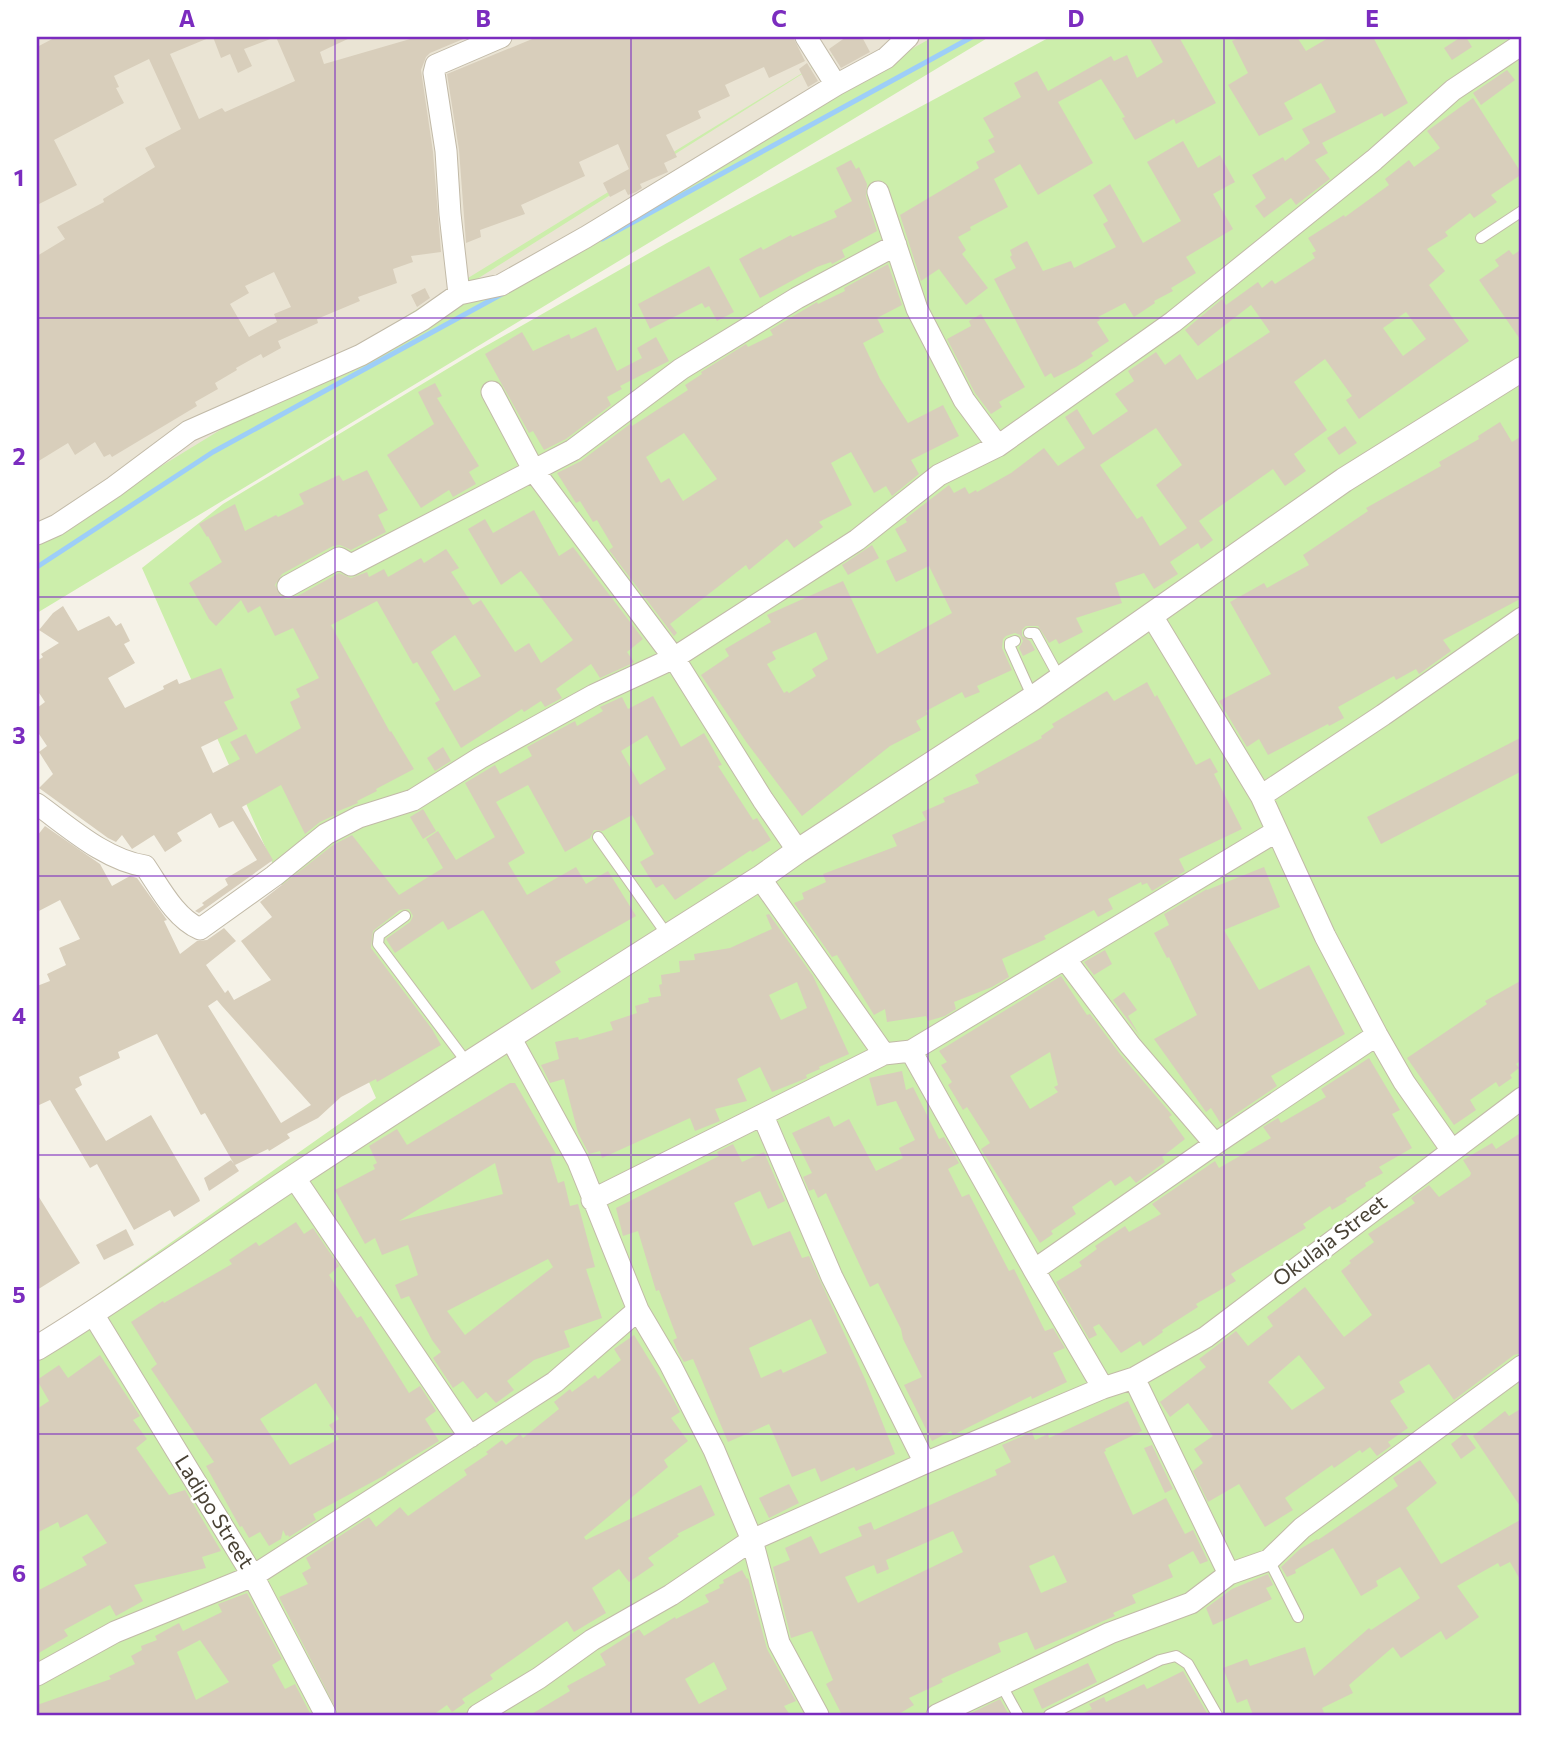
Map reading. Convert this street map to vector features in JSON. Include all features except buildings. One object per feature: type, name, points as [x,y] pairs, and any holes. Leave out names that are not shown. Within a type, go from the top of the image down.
[{"type":"street","points":[[459,294],[446,151],[433,73],[436,65],[501,37]]},
{"type":"street","points":[[806,37],[836,85]]},
{"type":"street","points":[[37,534],[57,525],[114,487],[189,431],[361,355],[422,320],[459,294],[500,285],[586,237],[836,85],[886,58],[908,37]]},
{"type":"street","points":[[37,804],[126,863],[145,866],[179,913],[190,925],[200,929],[274,876],[326,834],[340,826],[413,800],[480,758],[594,695],[674,658],[857,540],[939,475],[998,446],[1173,322],[1374,160],[1453,90],[1522,44]]},
{"type":"street","points":[[878,192],[917,309],[964,400],[998,446]]},
{"type":"street","points":[[288,586],[339,558],[351,565],[573,450],[681,369],[743,330],[896,245]]},
{"type":"street","points":[[37,1348],[93,1314],[294,1177],[760,878],[1033,698],[1059,677],[1152,616],[1344,480],[1519,378]]},
{"type":"street","points":[[492,392],[534,471],[674,658],[798,851]]},
{"type":"street","points":[[1152,616],[1261,796],[1325,936],[1377,1035],[1404,1082],[1451,1149]]},
{"type":"street","points":[[1261,796],[1522,618]]},
{"type":"street","points":[[592,1200],[884,1054],[911,1051],[1276,831]]},
{"type":"street","points":[[760,878],[884,1054]]},
{"type":"street","points":[[1066,960],[1130,1045],[1215,1143]]},
{"type":"street","points":[[1034,1270],[1215,1143],[1377,1035]]},
{"type":"street","points":[[509,1037],[578,1161],[638,1310],[670,1364],[714,1450],[752,1540],[779,1643],[818,1715]]},
{"type":"street","points":[[911,1051],[1034,1270],[1104,1388]]},
{"type":"street","name":"Okulaja Street","points":[[478,1715],[539,1678],[592,1640],[671,1595],[752,1540],[925,1463],[1134,1378],[1206,1337],[1451,1149],[1522,1098]]},
{"type":"street","points":[[763,1116],[832,1277],[925,1463]]},
{"type":"street","points":[[294,1177],[470,1437]]},
{"type":"street","points":[[37,1675],[115,1632],[253,1576],[555,1382],[638,1310]]},
{"type":"street","name":"Ladipo Street","points":[[93,1314],[253,1576],[326,1715]]},
{"type":"street","points":[[937,1715],[1110,1633],[1191,1603],[1229,1574],[1269,1560],[1302,1528],[1522,1366]]},
{"type":"street","points":[[1134,1378],[1229,1574]]},
{"type":"lane","points":[[1481,238],[1522,211]]},
{"type":"lane","points":[[1029,633],[1035,633],[1059,677]]},
{"type":"lane","points":[[1015,641],[1010,643],[1010,647],[1033,698]]},
{"type":"lane","points":[[598,837],[668,936]]},
{"type":"lane","points":[[405,916],[379,936],[378,944],[468,1064]]},
{"type":"lane","points":[[1269,1560],[1298,1617]]},
{"type":"lane","points":[[1049,1715],[1160,1660],[1176,1656],[1188,1664],[1217,1715]]},
{"type":"lane","points":[[1002,1686],[1018,1715]]},
{"type":"shaded area","points":[[37,37],[953,37],[37,542]]},
{"type":"green space","points":[[861,37],[315,381],[933,37],[989,37],[37,613],[37,536],[150,473]]},
{"type":"green space","points":[[1050,37],[1522,37],[1522,1715],[37,1715],[37,1337],[376,1098],[142,568],[223,504],[477,351],[667,243]]},
{"type":"waterway","points":[[602,239],[972,37]]},
{"type":"waterway","points":[[37,567],[213,452],[502,294]]}]
